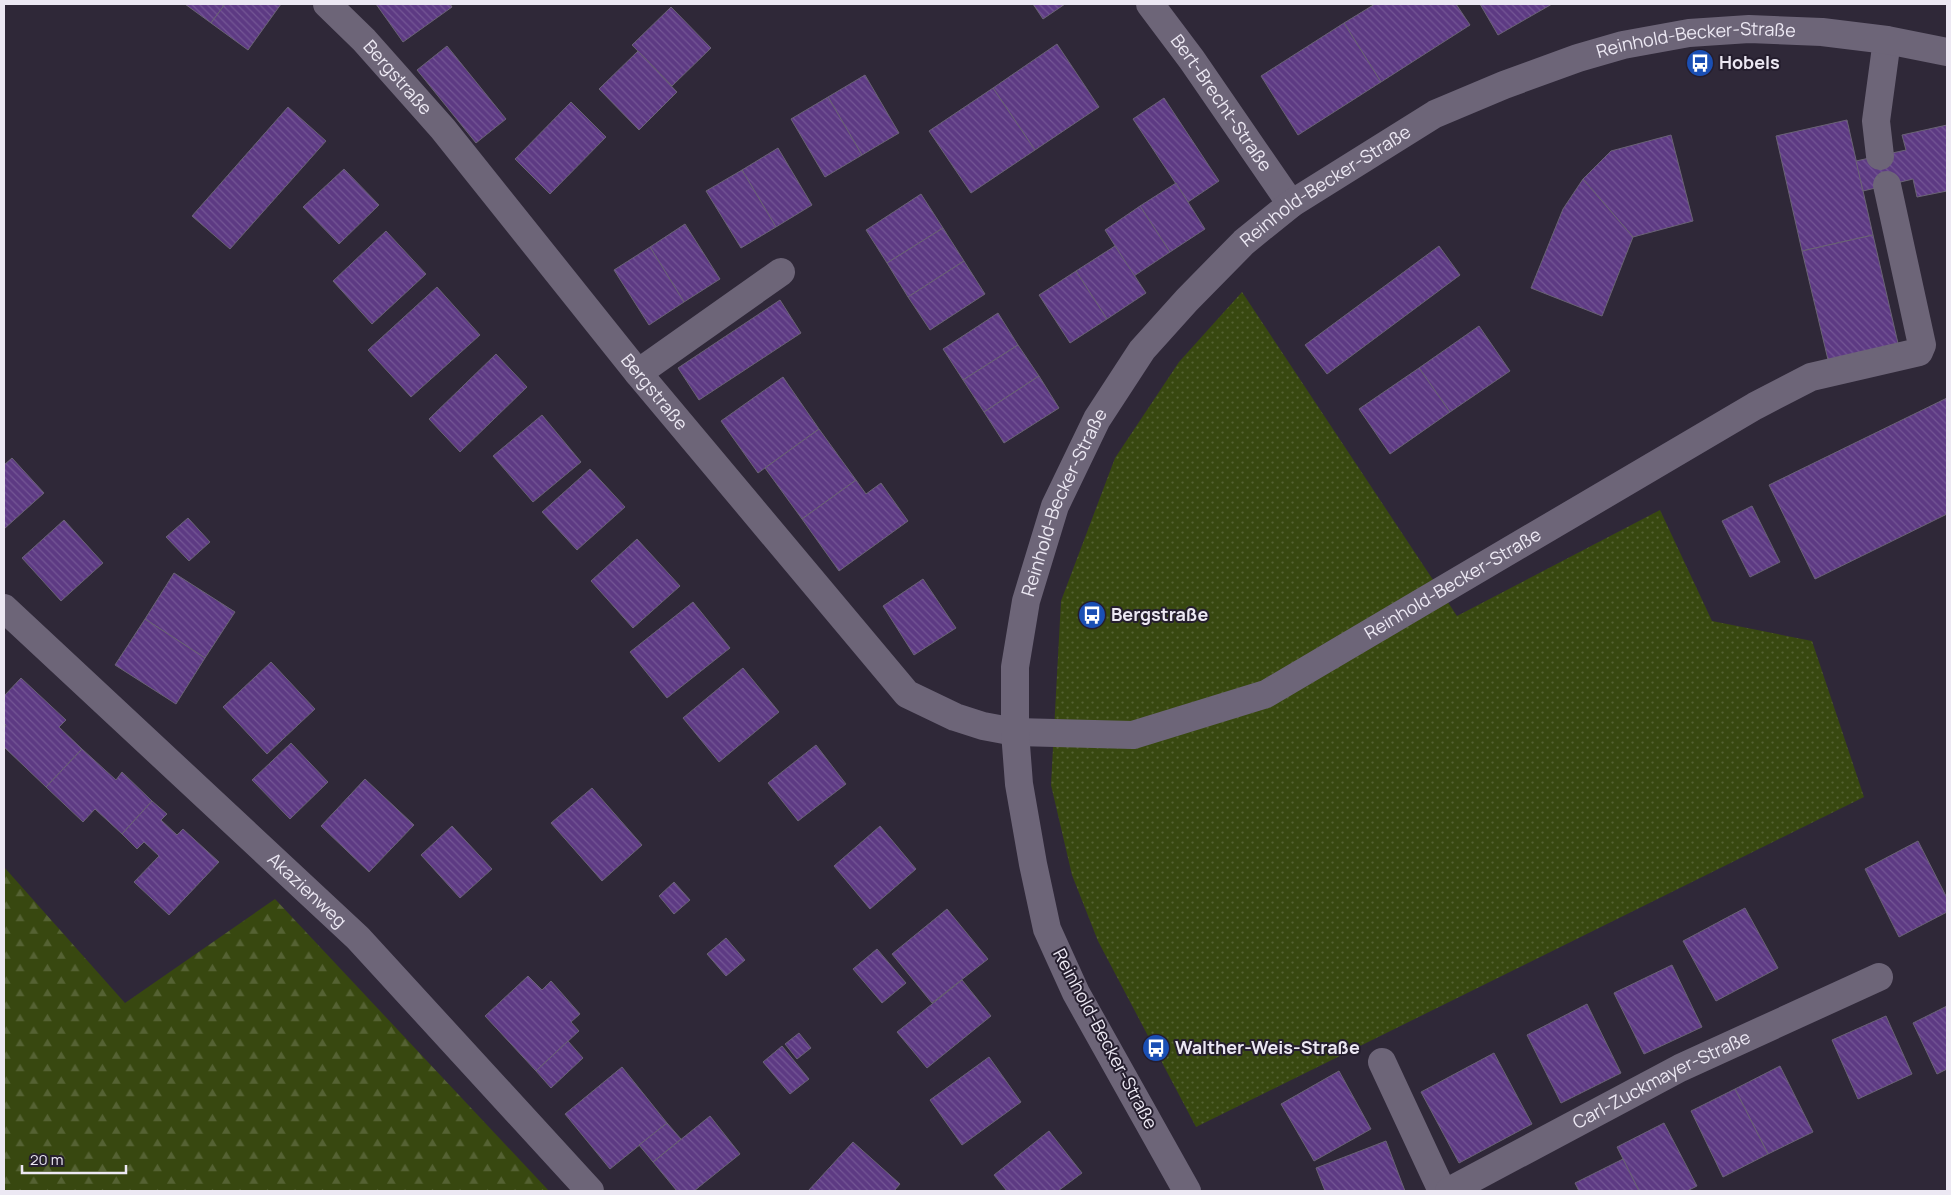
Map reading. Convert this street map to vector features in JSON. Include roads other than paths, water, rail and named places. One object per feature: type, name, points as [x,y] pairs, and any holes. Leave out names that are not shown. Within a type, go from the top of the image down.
[{"type":"street","name":"Bergstraße","points":[[326,4],[364,40],[443,129],[638,374],[907,694],[954,717],[983,726],[1015,732]]},
{"type":"street","name":"Bert-Brecht-Straße","points":[[1150,4],[1192,60],[1291,204]]},
{"type":"street","name":"Reinhold-Becker-Straße","points":[[1187,1191],[1076,993],[1047,929],[1022,802],[1015,732],[1015,667],[1026,601],[1055,506],[1097,419],[1142,350],[1187,300],[1244,242],[1291,204],[1435,114],[1578,58],[1623,45],[1689,33],[1749,29],[1822,32],[1887,40],[1947,52]]},
{"type":"street","points":[[1880,156],[1876,121],[1887,40]]},
{"type":"street","name":"Reinhold-Becker-Straße","points":[[1015,732],[1133,734],[1266,694],[1755,406],[1811,377],[1919,352],[1922,345],[1887,185]]},
{"type":"street","points":[[638,374],[781,272]]},
{"type":"street","name":"Akazienweg","points":[[4,608],[358,938],[590,1191]]},
{"type":"street","name":"Carl-Zuckmayer-Straße","points":[[1449,1191],[1680,1068],[1879,977]]},
{"type":"street","points":[[1382,1062],[1442,1191]]},
{"type":"place","name":"Hobels","points":[[1700,63]]},
{"type":"place","name":"Bergstraße","points":[[1092,615]]},
{"type":"place","name":"Walther-Weis-Straße","points":[[1156,1048]]}]
